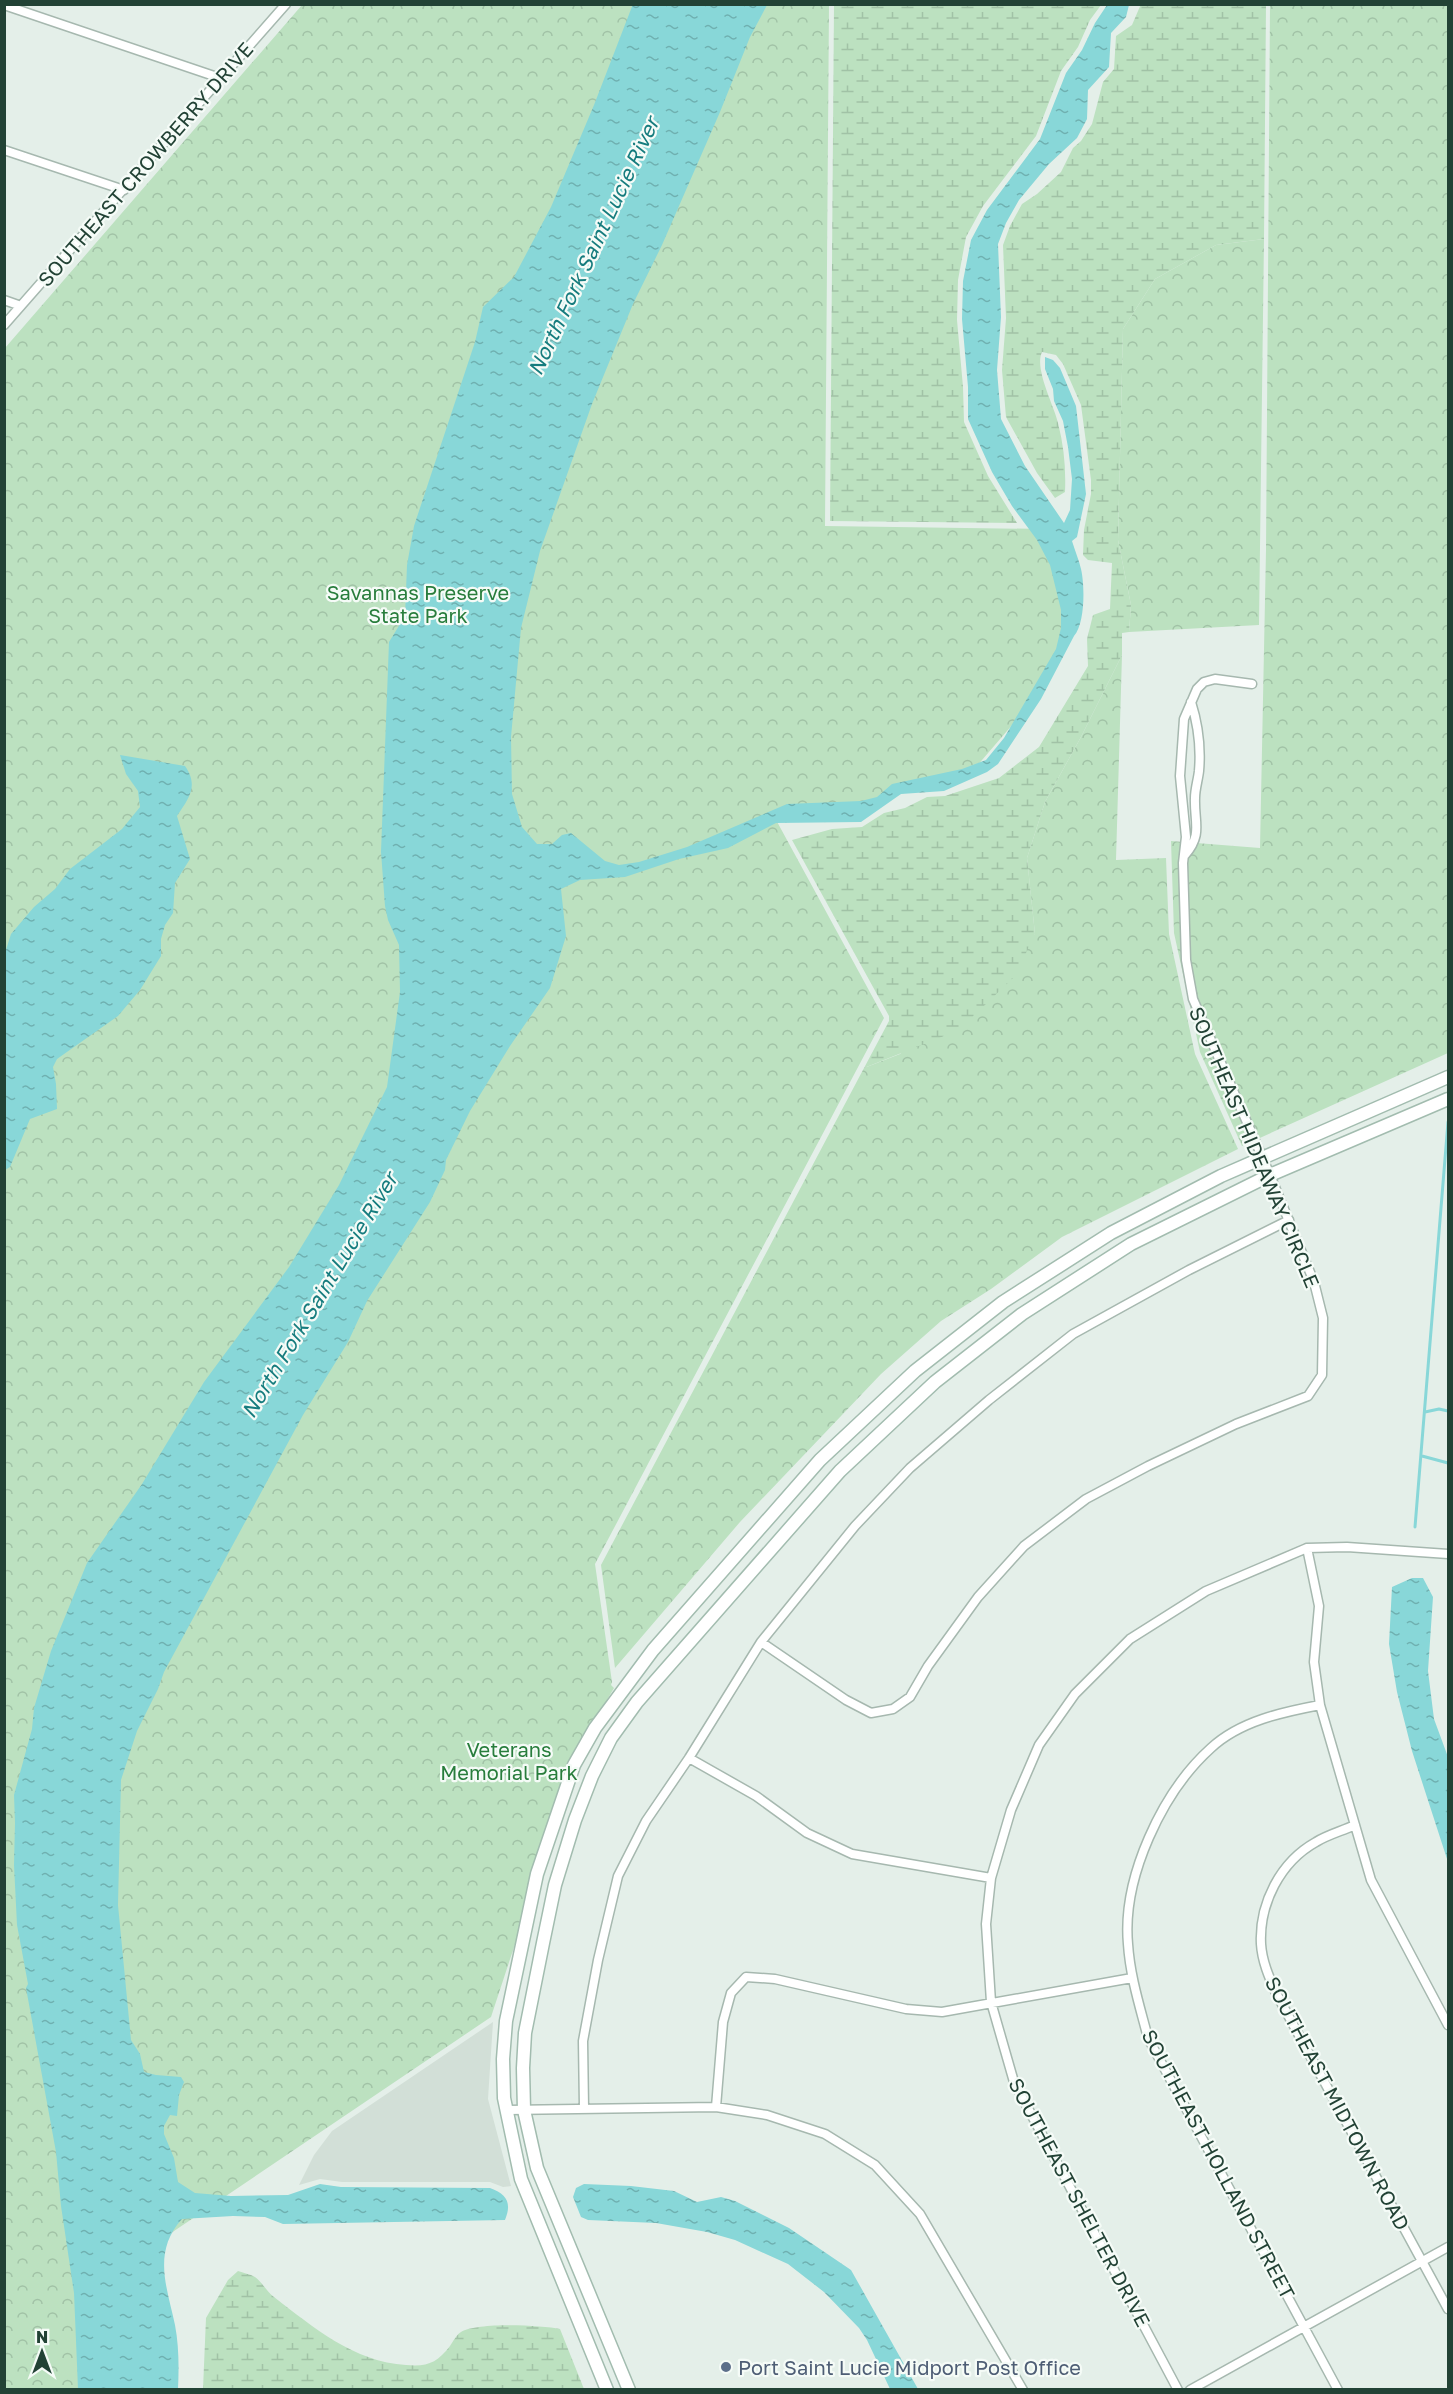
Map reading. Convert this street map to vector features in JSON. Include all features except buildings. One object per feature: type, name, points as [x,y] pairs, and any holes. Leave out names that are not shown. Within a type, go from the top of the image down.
[{"type":"main road","points":[[607,2390],[521,2179],[506,2110],[503,2059],[506,2021],[537,1874],[574,1765],[595,1728],[652,1650],[820,1460],[915,1371],[1003,1302],[1111,1233],[1221,1176],[1449,1077]]},
{"type":"main road","points":[[629,2390],[537,2169],[524,2110],[525,2032],[555,1885],[591,1776],[611,1738],[637,1702],[840,1471],[935,1382],[1022,1314],[1131,1244],[1270,1175],[1449,1099]]},
{"type":"street","name":"SOUTHEAST CROWBERRY DRIVE","points":[[4,325],[286,4]]},
{"type":"street","points":[[4,5],[220,78]]},
{"type":"street","points":[[4,150],[124,190]]},
{"type":"street","points":[[4,300],[21,306]]},
{"type":"street","points":[[1191,702],[1200,684],[1210,680],[1252,684]]},
{"type":"street","name":"SOUTHEAST HIDEAWAY CIRCLE","points":[[761,1642],[862,1709],[871,1713],[893,1709],[910,1697],[928,1666],[978,1597],[1024,1546],[1086,1499],[1148,1466],[1236,1424],[1308,1396],[1322,1375],[1323,1318],[1314,1282],[1263,1157],[1193,999],[1186,960],[1183,863],[1186,837],[1180,786],[1184,719],[1191,702]]},
{"type":"street","name":"SOUTHEAST HIDEAWAY CIRCLE","points":[[1185,855],[1196,839],[1195,798],[1199,766],[1196,719],[1191,702]]},
{"type":"street","points":[[1182,765],[1199,766]]},
{"type":"street","points":[[584,2108],[583,2041],[598,1960],[618,1876],[646,1821],[689,1758],[761,1642],[855,1526],[910,1468],[989,1400],[1073,1334],[1189,1270],[1288,1220]]},
{"type":"street","name":"SOUTHEAST SHELTER DRIVE","points":[[1178,2390],[1014,2082],[991,2002],[986,1924],[991,1878],[1011,1810],[1039,1745],[1075,1694],[1130,1639],[1206,1591],[1307,1548],[1347,1547],[1449,1554]]},
{"type":"street","points":[[1307,1548],[1319,1606],[1314,1662],[1320,1706],[1354,1825],[1371,1880],[1449,2025]]},
{"type":"street","name":"SOUTHEAST HOLLAND STREET","points":[[1320,1706],[1282,1712],[1245,1726],[1212,1747],[1186,1776],[1154,1823],[1137,1870],[1127,1941],[1132,1978],[1148,2038],[1338,2390]]},
{"type":"street","points":[[689,1758],[756,1796],[807,1833],[852,1854],[991,1878]]},
{"type":"street","name":"SOUTHEAST MIDTOWN ROAD","points":[[1354,1825],[1315,1842],[1290,1864],[1270,1890],[1263,1918],[1261,1944],[1265,1967],[1276,1993],[1449,2309]]},
{"type":"street","points":[[716,2107],[723,2022],[730,1993],[746,1977],[775,1979],[906,2009],[942,2012],[1132,1978]]},
{"type":"street","points":[[506,2110],[716,2107],[767,2115],[825,2134],[875,2165],[920,2214],[1023,2390]]},
{"type":"street","points":[[1190,2390],[1449,2247]]},
{"type":"shaded area","points":[[493,2022],[488,2099],[511,2186],[503,2187],[490,2182],[342,2182],[320,2179],[299,2185],[314,2155],[332,2131]]},
{"type":"green space","points":[[1141,4],[1266,5],[1264,239],[1216,245],[1155,279],[1123,329],[1118,540],[1131,605],[1129,632],[1122,633],[1122,655],[1045,802],[1027,858],[1035,934],[1015,976],[959,1030],[864,1068],[889,1021],[889,1016],[792,840],[832,829],[862,827],[884,813],[905,808],[927,797],[945,796],[999,778],[1039,747],[1088,666],[1087,639],[1093,615],[1110,609],[1112,563],[1088,560],[1083,555],[1091,480],[1081,405],[1063,364],[1056,355],[1042,352],[1040,359],[1042,377],[1058,423],[1064,458],[1065,492],[1055,498],[1037,473],[1006,417],[1002,370],[1006,318],[1003,245],[1022,204],[1061,172],[1073,148],[1081,141],[1092,124],[1103,82],[1114,69],[1116,36],[1132,25]]},
{"type":"green space","name":"Savannas Preserve State Park","points":[[302,5],[829,5],[825,526],[1045,529],[1067,634],[1013,724],[970,774],[856,807],[775,818],[884,1018],[595,1564],[611,1685],[614,1688],[573,1757],[541,1842],[518,1935],[491,2017],[134,2258],[125,2389],[5,2390],[5,348]]},
{"type":"green space","points":[[834,5],[1101,5],[1090,20],[1078,47],[1061,71],[1036,136],[983,206],[966,237],[958,280],[957,320],[964,422],[988,476],[1017,523],[830,521]]},
{"type":"green space","points":[[1270,5],[1448,5],[1448,1053],[1242,1146],[1200,1052],[1174,933],[1171,841],[1260,848],[1266,550]]},
{"type":"green space","points":[[1264,239],[1259,625],[1129,632],[1131,605],[1118,540],[1123,329],[1155,279],[1216,245]]},
{"type":"green space","points":[[1122,655],[1116,860],[1166,858],[1169,934],[1195,1054],[1238,1149],[1062,1237],[991,1289],[941,1321],[881,1374],[740,1522],[615,1668],[601,1565],[864,1068],[900,1054],[1035,934],[1027,858],[1045,802]]},
{"type":"green space","points":[[238,2271],[255,2277],[274,2297],[335,2341],[369,2357],[387,2362],[413,2365],[431,2363],[445,2352],[459,2333],[469,2329],[509,2325],[560,2329],[584,2389],[203,2389],[206,2318],[228,2280]]},
{"type":"water","name":"North Fork Saint Lucie River","points":[[633,4],[767,5],[750,37],[662,245],[633,304],[592,404],[540,551],[521,628],[511,737],[512,794],[522,827],[537,844],[552,844],[562,835],[571,833],[605,861],[619,865],[639,862],[687,847],[787,804],[861,801],[877,797],[892,784],[962,769],[986,760],[1004,738],[1056,649],[1061,628],[1061,610],[1050,565],[1037,540],[1012,506],[992,472],[968,419],[968,387],[962,319],[963,281],[971,240],[987,210],[1040,139],[1066,73],[1082,50],[1095,23],[1107,5],[1129,5],[1126,17],[1111,33],[1109,67],[1088,90],[1087,119],[1077,138],[1049,164],[1019,200],[1006,223],[998,244],[1001,317],[997,370],[1001,419],[1025,466],[1064,523],[1070,510],[1072,479],[1063,421],[1054,401],[1053,389],[1045,369],[1045,357],[1053,360],[1060,368],[1076,406],[1086,494],[1077,537],[1072,541],[1082,576],[1083,604],[1080,623],[1041,699],[998,764],[987,772],[944,791],[901,794],[861,822],[776,823],[728,848],[679,859],[625,877],[580,880],[561,889],[566,936],[550,988],[510,1046],[470,1111],[446,1160],[445,1170],[430,1202],[367,1301],[348,1342],[303,1415],[164,1672],[137,1731],[121,1780],[118,1905],[131,2040],[140,2054],[144,2072],[181,2077],[184,2082],[179,2095],[177,2116],[170,2115],[164,2126],[164,2134],[174,2158],[178,2182],[195,2193],[231,2196],[288,2195],[320,2184],[341,2187],[490,2188],[504,2196],[508,2204],[507,2214],[505,2220],[283,2224],[265,2217],[182,2219],[173,2231],[164,2257],[166,2283],[177,2341],[178,2389],[78,2389],[74,2293],[61,2206],[56,2152],[17,1925],[14,1795],[32,1729],[34,1708],[51,1651],[87,1563],[142,1484],[204,1382],[289,1267],[339,1185],[387,1087],[400,992],[399,945],[388,920],[385,906],[381,852],[389,642],[405,616],[407,565],[414,526],[475,342],[483,307],[514,277],[551,207]]},
{"type":"water","points":[[120,755],[185,766],[192,786],[177,816],[190,859],[175,883],[173,913],[165,925],[161,939],[161,956],[140,990],[118,1016],[57,1059],[53,1067],[57,1109],[30,1119],[10,1167],[5,1170],[5,953],[11,934],[34,907],[55,889],[70,869],[122,829],[140,807],[138,791],[126,774]]},
{"type":"water","points":[[1412,1578],[1423,1578],[1433,1597],[1428,1671],[1434,1719],[1448,1757],[1448,1862],[1412,1751],[1397,1692],[1389,1644],[1392,1587]]},
{"type":"water","points":[[584,2184],[674,2191],[697,2202],[721,2197],[735,2201],[789,2228],[851,2270],[918,2389],[890,2389],[859,2328],[824,2292],[788,2264],[735,2240],[707,2232],[656,2223],[588,2220],[581,2217],[573,2197],[576,2188]]},
{"type":"waterway","points":[[1415,1527],[1448,1122]]},
{"type":"waterway","points":[[1425,1412],[1439,1409],[1448,1411]]},
{"type":"waterway","points":[[1422,1456],[1448,1463]]},
{"type":"place","name":"Port Saint Lucie Midport Post Office","points":[[726,2367]]},
{"type":"park label","name":"Veterans Memorial Park","points":[[509,1760]]}]
